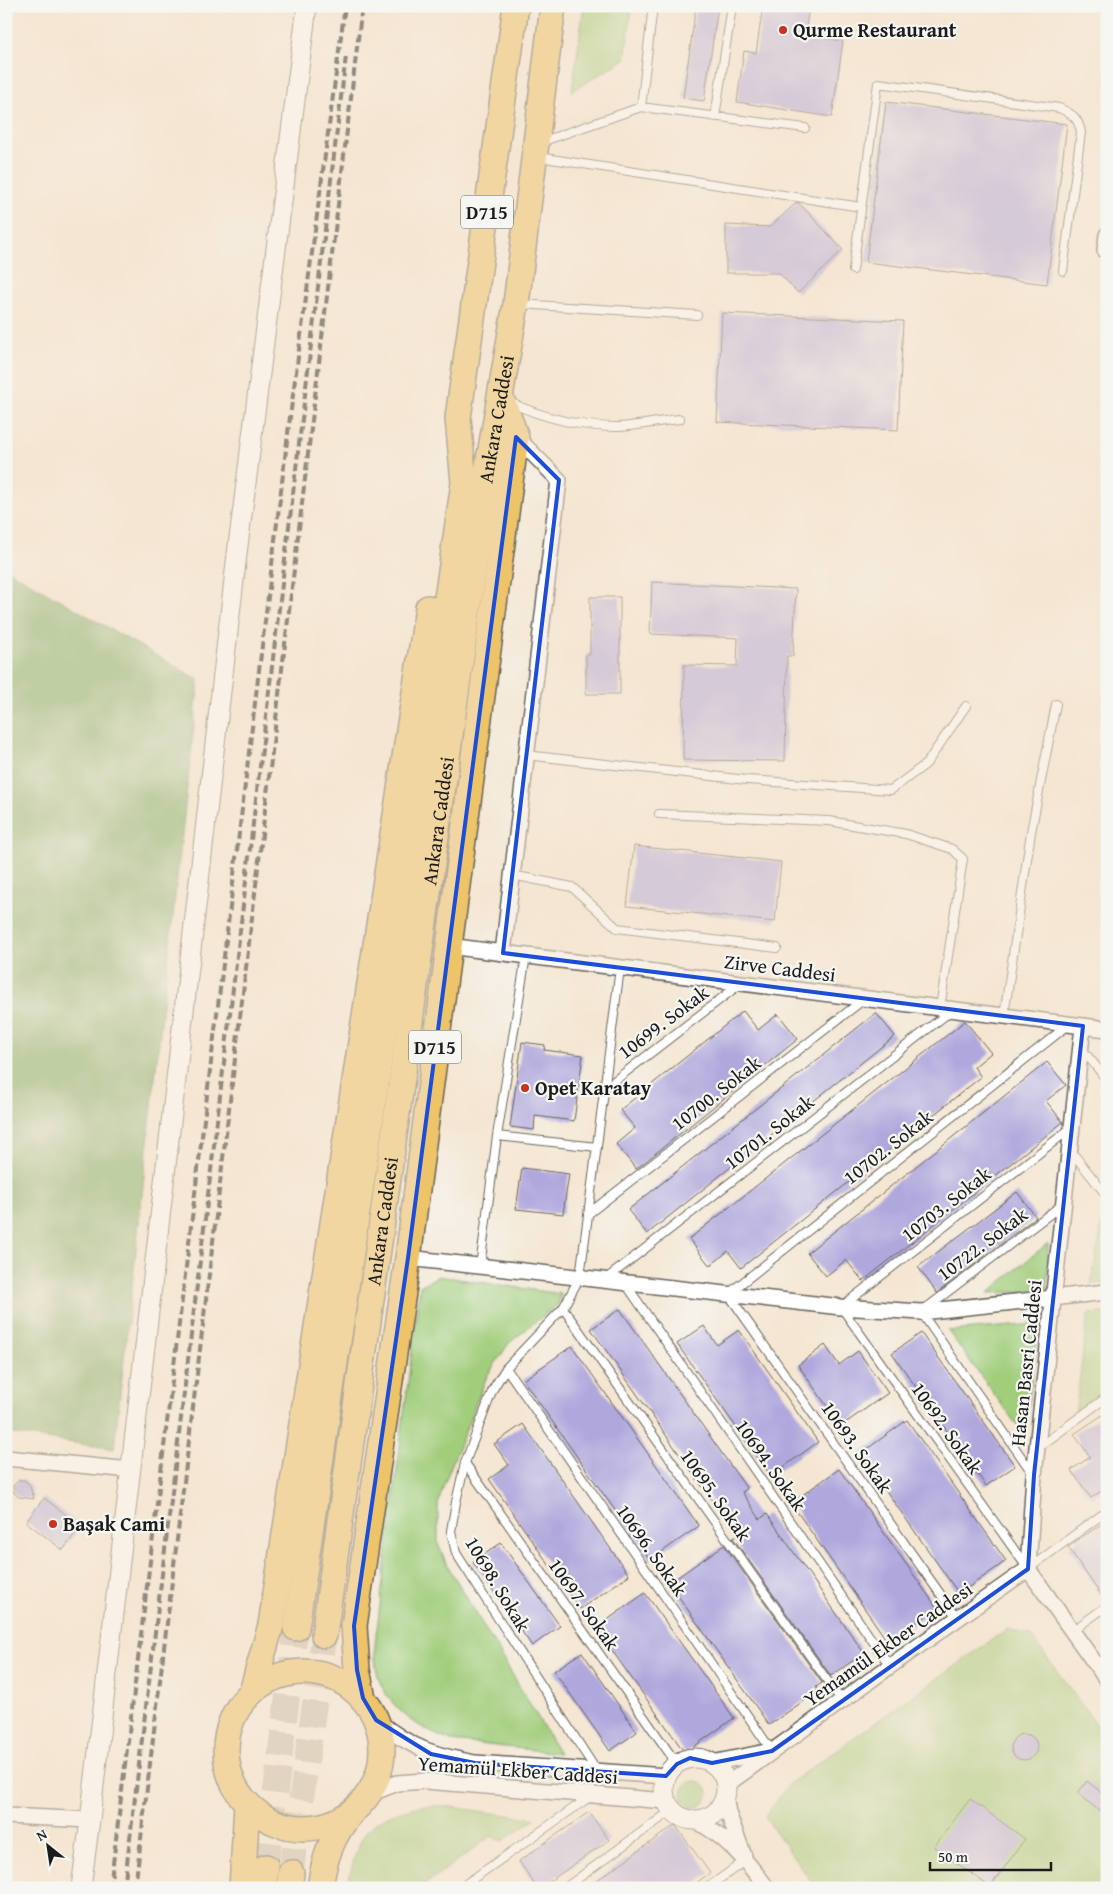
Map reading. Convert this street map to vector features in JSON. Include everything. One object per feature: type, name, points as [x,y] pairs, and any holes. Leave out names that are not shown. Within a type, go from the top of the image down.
[{"type":"highway","name":"Ankara Caddesi","points":[[296,1628],[464,483],[458,418],[516,6]]},
{"type":"highway","name":"Ankara Caddesi","points":[[324,1635],[487,472],[516,304],[553,6]]},
{"type":"highway","name":"D715","points":[[363,1698],[356,1670],[354,1626],[408,1258],[516,437],[501,398]]},
{"type":"highway","points":[[252,1692],[271,1625],[458,418]]},
{"type":"highway","points":[[320,1888],[326,1856],[333,1839],[340,1826],[361,1803],[379,1774],[382,1752],[380,1730],[363,1698],[344,1683],[321,1674],[297,1672],[273,1678],[252,1692],[236,1711],[227,1735],[226,1760],[230,1776],[247,1805],[273,1822],[287,1827],[310,1828],[333,1823],[361,1803]]},
{"type":"highway","points":[[242,1888],[247,1805]]},
{"type":"street","points":[[81,1888],[237,554],[307,6]]},
{"type":"street","points":[[1107,235],[1105,250],[1107,251]]},
{"type":"street","points":[[503,953],[559,480],[516,437]]},
{"type":"street","name":"Zirve Caddesi","points":[[448,946],[1107,1029]]},
{"type":"street","name":"Hasan Basri Caddesi","points":[[1028,1569],[1034,1475],[1081,1047],[1076,1025]]},
{"type":"street","points":[[408,1258],[841,1307],[920,1312],[1053,1300],[1107,1292]]},
{"type":"street","points":[[6,1458],[131,1470]]},
{"type":"street","points":[[1028,1569],[1107,1680]]},
{"type":"street","name":"Yemamül Ekber Caddesi","points":[[725,1791],[772,1751],[841,1700],[1028,1569]]},
{"type":"street","name":"Yemamül Ekber Caddesi","points":[[376,1720],[405,1742],[439,1756],[475,1763],[597,1772],[672,1770]]},
{"type":"street","name":"Yemamül Ekber Caddesi","points":[[712,1763],[772,1751]]},
{"type":"street","points":[[746,1860],[728,1813],[724,1776],[712,1763],[698,1758],[690,1758],[672,1770],[664,1793],[669,1806],[678,1816],[694,1820],[712,1830],[746,1860],[767,1888]]},
{"type":"street","name":"Yemamül Ekber Caddesi","points":[[361,1803],[397,1783],[425,1781],[593,1795],[669,1806]]},
{"type":"street","points":[[694,1820],[714,1814],[725,1791]]},
{"type":"street","points":[[6,1816],[90,1820]]},
{"type":"lane","points":[[641,107],[653,6]]},
{"type":"lane","points":[[715,117],[732,6]]},
{"type":"lane","points":[[853,270],[878,83],[1059,108],[1070,112],[1079,120],[1081,132],[1063,271]]},
{"type":"lane","points":[[536,150],[641,107],[806,128]]},
{"type":"lane","points":[[536,150],[861,207]]},
{"type":"lane","points":[[516,304],[697,314]]},
{"type":"lane","points":[[501,398],[531,412],[569,423],[618,427],[680,419]]},
{"type":"lane","points":[[1004,1016],[1032,832],[1056,704]]},
{"type":"lane","points":[[526,755],[747,780],[891,790],[926,764],[966,706]]},
{"type":"lane","points":[[659,814],[829,821],[906,834],[952,849],[963,859],[946,1009]]},
{"type":"lane","points":[[512,875],[572,887],[617,928],[777,948]]},
{"type":"lane","points":[[480,1267],[497,1136],[526,956]]},
{"type":"lane","points":[[580,1277],[620,968]]},
{"type":"lane","name":"10699. Sokak","points":[[605,1088],[741,983]]},
{"type":"lane","name":"10700. Sokak","points":[[588,1214],[864,999]]},
{"type":"lane","name":"10701. Sokak","points":[[605,1280],[946,1009]]},
{"type":"lane","name":"10702. Sokak","points":[[728,1294],[1076,1025]]},
{"type":"lane","points":[[1081,1047],[1107,1080]]},
{"type":"lane","name":"10703. Sokak","points":[[841,1307],[1072,1128]]},
{"type":"lane","points":[[497,1136],[597,1146]]},
{"type":"lane","points":[[1070,1150],[1107,1196]]},
{"type":"lane","name":"10722. Sokak","points":[[920,1312],[1064,1203]]},
{"type":"lane","name":"10698. Sokak","points":[[580,1277],[563,1308],[506,1368],[493,1389],[465,1462],[451,1531],[456,1553],[597,1772]]},
{"type":"lane","name":"10694. Sokak","points":[[624,1283],[890,1666]]},
{"type":"lane","name":"10693. Sokak","points":[[728,1294],[958,1619]]},
{"type":"lane","name":"10692. Sokak","points":[[841,1307],[1028,1569]]},
{"type":"lane","name":"10695. Sokak","points":[[563,1308],[841,1700]]},
{"type":"lane","points":[[920,1312],[1034,1475]]},
{"type":"lane","name":"10696. Sokak","points":[[506,1368],[772,1751]]},
{"type":"lane","points":[[1037,1448],[1107,1397]]},
{"type":"lane","name":"10697. Sokak","points":[[465,1462],[672,1770]]},
{"type":"lane","points":[[1028,1569],[1107,1511]]},
{"type":"lane","points":[[1072,1630],[1107,1606]]},
{"type":"lane","points":[[460,1888],[593,1795]]},
{"type":"lane","points":[[565,1888],[669,1806]]},
{"type":"lane","points":[[707,1888],[746,1860]]},
{"type":"highlighted area","points":[[516,437],[559,480],[503,953],[1083,1026],[1034,1475],[1028,1569],[772,1751],[712,1763],[690,1758],[677,1764],[666,1776],[475,1763],[431,1754],[376,1720],[363,1698],[357,1670],[354,1626],[408,1258]]},
{"type":"green space","points":[[584,6],[627,6],[631,12],[625,59],[572,91]]},
{"type":"green space","points":[[6,569],[199,680],[114,1449],[6,1433]]},
{"type":"green space","points":[[1105,1207],[1107,1283],[1091,1284]]},
{"type":"green space","points":[[1048,1243],[1047,1291],[988,1293]]},
{"type":"green space","points":[[438,1276],[561,1294],[558,1304],[509,1343],[487,1376],[444,1484],[438,1505],[438,1544],[446,1563],[559,1753],[452,1741],[441,1737],[407,1717],[397,1708],[383,1688],[377,1672],[375,1645],[420,1286]]},
{"type":"green space","points":[[1107,1313],[1107,1392],[1075,1415],[1088,1314]]},
{"type":"green space","points":[[1039,1324],[1024,1435],[948,1331]]},
{"type":"green space","points":[[1007,1629],[1031,1636],[1107,1739],[1107,1888],[816,1888],[765,1817],[790,1783]]},
{"type":"green space","points":[[695,1781],[704,1785],[708,1794],[704,1803],[695,1807],[686,1803],[682,1794],[686,1785]]},
{"type":"green space","points":[[420,1806],[444,1806],[535,1819],[502,1841],[491,1836],[420,1888],[347,1888],[355,1855],[360,1842],[367,1832],[386,1817]]},
{"type":"building","points":[[696,6],[718,6],[704,101],[683,98]]},
{"type":"building","points":[[763,6],[809,6],[805,35],[843,41],[832,117],[737,102],[744,51],[756,53]]},
{"type":"building","points":[[886,102],[1067,124],[1047,284],[866,262]]},
{"type":"building","points":[[796,203],[799,203],[843,250],[798,293],[779,273],[726,273],[726,225],[770,227]]},
{"type":"building","points":[[722,313],[903,321],[898,430],[717,422]]},
{"type":"building","points":[[652,582],[796,589],[793,656],[787,656],[785,761],[683,760],[684,665],[737,666],[738,638],[650,634]]},
{"type":"building","points":[[590,597],[620,597],[620,694],[586,694],[586,654],[590,654]]},
{"type":"building","points":[[634,846],[781,862],[775,922],[627,906]]},
{"type":"building","points":[[743,1011],[758,1030],[778,1014],[798,1039],[636,1169],[616,1144],[635,1128],[620,1110]]},
{"type":"building","points":[[876,1013],[895,1036],[647,1234],[628,1210]]},
{"type":"building","points":[[965,1021],[991,1053],[974,1067],[981,1077],[741,1268],[728,1251],[710,1266],[689,1239]]},
{"type":"building","points":[[522,1042],[545,1045],[544,1050],[583,1055],[574,1121],[535,1116],[534,1130],[510,1127]]},
{"type":"building","points":[[1047,1062],[1066,1085],[1046,1101],[1063,1122],[863,1281],[846,1260],[826,1276],[807,1253]]},
{"type":"building","points":[[522,1168],[569,1174],[563,1214],[516,1209]]},
{"type":"building","points":[[1017,1192],[1036,1217],[937,1293],[918,1267]]},
{"type":"building","points":[[620,1309],[747,1489],[742,1492],[760,1519],[767,1514],[864,1653],[831,1676],[733,1538],[739,1534],[721,1507],[718,1509],[591,1329]]},
{"type":"building","points":[[704,1326],[717,1345],[739,1330],[818,1442],[771,1476],[677,1344]]},
{"type":"building","points":[[921,1333],[1015,1466],[986,1486],[892,1353]]},
{"type":"building","points":[[825,1345],[839,1365],[858,1351],[888,1393],[841,1426],[798,1365]]},
{"type":"building","points":[[572,1346],[699,1526],[650,1560],[523,1380]]},
{"type":"building","points":[[1107,1412],[1107,1487],[1091,1498],[1071,1470],[1090,1457],[1074,1434]]},
{"type":"building","points":[[907,1420],[1006,1561],[959,1594],[860,1454]]},
{"type":"building","points":[[523,1424],[629,1575],[580,1609],[489,1479],[509,1465],[494,1444]]},
{"type":"building","points":[[839,1469],[937,1608],[888,1642],[791,1503]]},
{"type":"building","points":[[19,1480],[24,1480],[29,1484],[34,1499],[19,1497],[14,1493],[13,1486]]},
{"type":"building","name":"Başak Cami","points":[[44,1498],[81,1526],[63,1550],[26,1522]]},
{"type":"building","points":[[1107,1520],[1107,1600],[1105,1601],[1068,1547]]},
{"type":"building","points":[[501,1543],[560,1626],[532,1646],[473,1562]]},
{"type":"building","points":[[724,1545],[822,1683],[816,1687],[818,1691],[769,1725],[669,1583]]},
{"type":"building","points":[[645,1593],[734,1718],[685,1753],[596,1628]]},
{"type":"building","points":[[582,1652],[637,1732],[610,1751],[554,1671]]},
{"type":"building","points":[[1024,1734],[1033,1738],[1037,1747],[1033,1756],[1024,1760],[1015,1756],[1011,1747],[1015,1738]]},
{"type":"building","points":[[1087,1781],[1107,1797],[1107,1804],[1100,1812],[1078,1793]]},
{"type":"building","points":[[970,1799],[1025,1839],[990,1887],[934,1847]]},
{"type":"building","points":[[589,1812],[609,1840],[540,1888],[537,1888],[519,1861]]},
{"type":"building","points":[[675,1825],[710,1873],[689,1888],[586,1888]]},
{"type":"tunnel","points":[[266,1867],[296,1628]]},
{"type":"tunnel","points":[[291,1873],[324,1635]]},
{"type":"railway","points":[[110,1888],[290,417],[345,6]]},
{"type":"railway","points":[[135,1888],[362,6]]},
{"type":"railway","points":[[124,1888],[346,56]]},
{"type":"place","name":"Qurme Restaurant","points":[[783,30]]},
{"type":"place","name":"Opet Karatay","points":[[525,1088]]},
{"type":"place","name":"Başak Cami","points":[[53,1524]]}]
